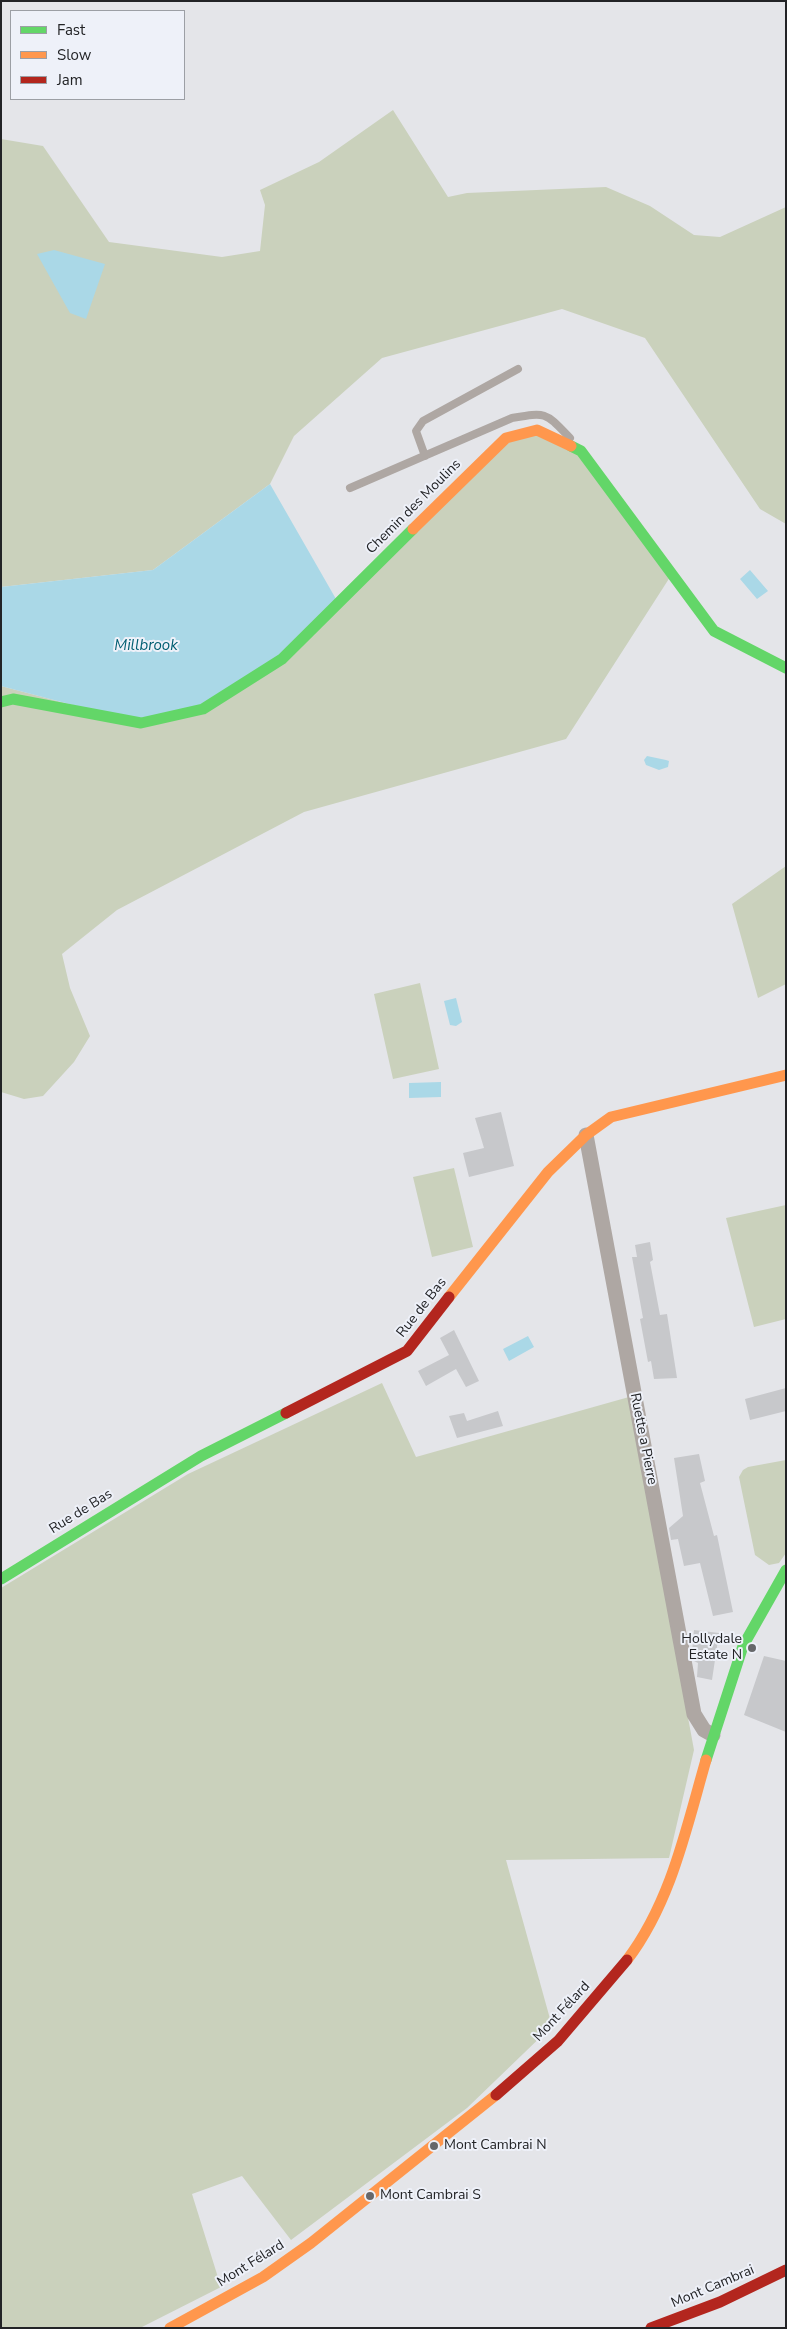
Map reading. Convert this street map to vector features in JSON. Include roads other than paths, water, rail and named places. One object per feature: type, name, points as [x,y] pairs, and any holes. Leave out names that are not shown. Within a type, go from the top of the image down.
[{"type":"street","name":"Chemin des Moulins","points":[[1,702],[13,699],[141,723],[203,709],[282,659],[506,438],[536,430],[581,451],[714,631],[786,668]]},
{"type":"street","name":"Rue de Bas","points":[[1,1579],[201,1456],[407,1351],[548,1172],[586,1136],[610,1117],[786,1075]]},
{"type":"street","name":"Ruette a Pierre","points":[[586,1136],[694,1714],[704,1730],[712,1735]]},
{"type":"street","name":"Mont Félard","points":[[170,2328],[263,2277],[311,2243],[471,2117],[558,2041],[603,1990],[644,1937],[674,1873],[712,1735],[743,1646],[786,1570]]},
{"type":"street","name":"Mont Cambrai","points":[[651,2328],[706,2310],[742,2294],[786,2270]]},
{"type":"lane","points":[[425,456],[416,430],[423,421],[518,369]]},
{"type":"lane","points":[[350,488],[512,418],[540,413],[553,420],[581,451]]},
{"type":"water","points":[[54,250],[105,264],[86,319],[70,313],[37,254]]},
{"type":"water","name":"Millbrook","points":[[270,484],[336,599],[273,664],[203,709],[141,723],[1,686],[1,587],[153,570]]},
{"type":"water","points":[[750,570],[768,591],[757,599],[740,579]]},
{"type":"water","points":[[647,756],[669,761],[668,767],[659,770],[646,765],[644,760]]},
{"type":"water","points":[[456,998],[462,1022],[456,1026],[450,1025],[444,1001]]},
{"type":"water","points":[[441,1082],[441,1097],[409,1098],[409,1083]]},
{"type":"water","points":[[528,1336],[534,1347],[509,1361],[503,1349]]},
{"type":"place","name":"Hollydale Estate N","points":[[752,1648]]},
{"type":"place","name":"Mont Cambrai N","points":[[434,2146]]},
{"type":"place","name":"Mont Cambrai S","points":[[370,2196]]}]
